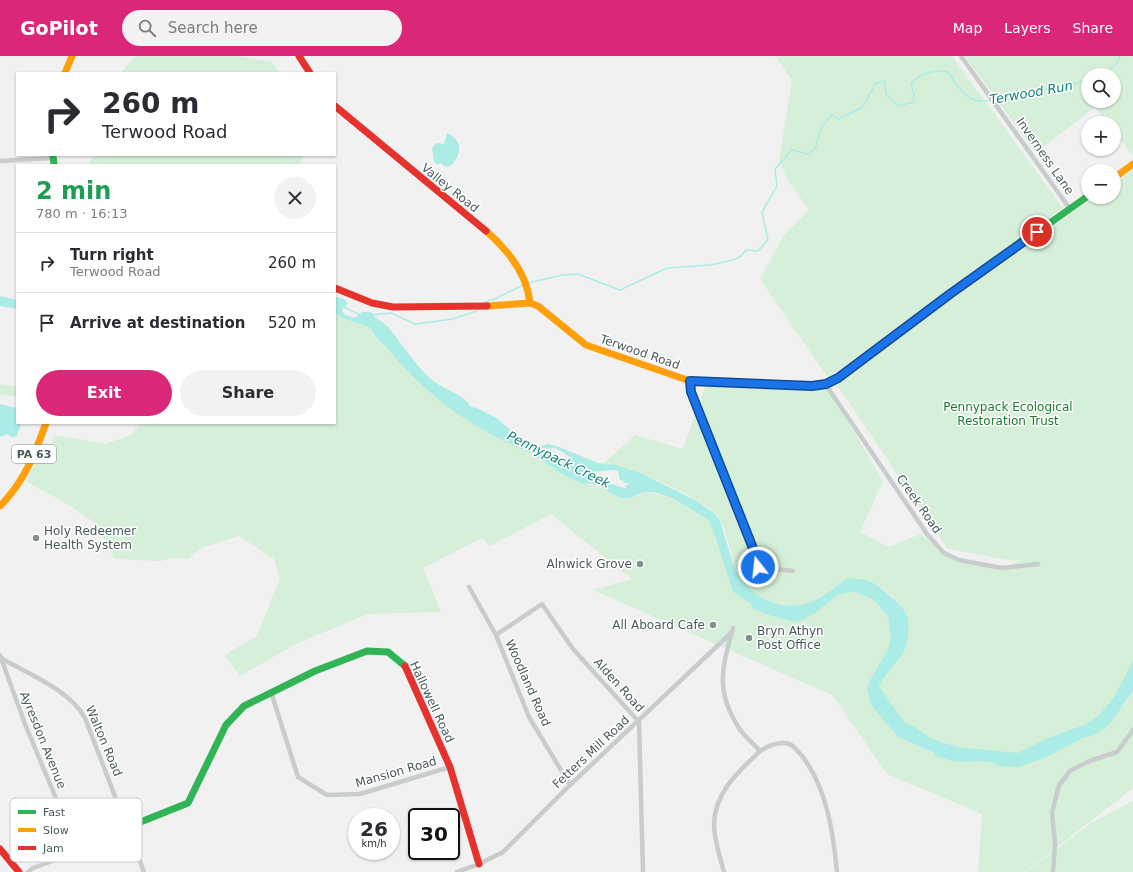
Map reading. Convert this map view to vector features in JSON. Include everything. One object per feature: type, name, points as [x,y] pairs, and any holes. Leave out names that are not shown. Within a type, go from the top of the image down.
[{"type":"street","points":[[65,72],[72,56]]},
{"type":"street","points":[[299,56],[309,72]]},
{"type":"street","name":"Inverness Lane","points":[[961,56],[1070,209]]},
{"type":"street","name":"Valley Road","points":[[336,107],[496,240],[511,256],[523,278],[528,288],[530,303]]},
{"type":"street","points":[[0,161],[54,159]]},
{"type":"street","points":[[1121,173],[1133,164]]},
{"type":"street","name":"Terwood Road","points":[[530,303],[538,306],[568,332],[586,345],[690,381],[806,386],[826,384],[838,378],[955,290],[1081,201]]},
{"type":"street","points":[[336,288],[366,301],[386,306],[475,307],[530,303]]},
{"type":"street","points":[[690,381],[691,392],[758,561],[758,567],[752,583]]},
{"type":"street","name":"Creek Road","points":[[826,384],[926,534],[944,553],[959,560],[995,567],[1011,568],[1038,564]]},
{"type":"street","name":"PA 63","points":[[0,506],[20,485],[26,475],[46,424]]},
{"type":"street","points":[[758,567],[793,571]]},
{"type":"street","name":"Woodland Road","points":[[469,587],[496,635],[529,717],[570,785]]},
{"type":"street","name":"Alden Road","points":[[496,635],[542,604],[573,649],[639,722],[643,872]]},
{"type":"street","name":"Fetters Mill Road","points":[[456,872],[479,864],[503,852],[570,785],[639,722],[732,631],[722,672],[723,694],[739,729],[760,751]]},
{"type":"street","name":"Hallowell Road","points":[[142,824],[188,803],[226,725],[244,706],[271,692],[367,651],[388,652],[405,665],[450,767],[479,864]]},
{"type":"street","name":"Walton Road","points":[[0,657],[65,695],[79,706],[86,718],[117,798]]},
{"type":"street","name":"Ayresdon Avenue","points":[[0,657],[25,724],[56,798]]},
{"type":"street","name":"Mansion Road","points":[[271,692],[298,777],[327,795],[360,794],[450,767]]},
{"type":"street","points":[[1053,872],[1055,844],[1052,813],[1059,785],[1071,770],[1092,760],[1117,752],[1133,730]]},
{"type":"street","points":[[724,872],[714,825],[716,809],[722,794],[731,779],[760,751],[770,746],[782,743],[794,746],[807,763],[822,793],[830,821],[836,872]]},
{"type":"street","points":[[0,848],[10,861]]},
{"type":"street","points":[[11,862],[19,872]]},
{"type":"street","points":[[28,872],[33,868],[49,862]]},
{"type":"street","name":"Walton Road","points":[[140,862],[144,872]]},
{"type":"green space","points":[[136,56],[238,56],[272,62],[279,72],[122,72]]},
{"type":"green space","points":[[775,56],[952,56],[1063,208],[945,291],[828,378],[760,279],[784,235],[809,210],[787,179],[779,161],[792,80]]},
{"type":"green space","points":[[965,56],[1133,56],[1133,156],[1121,140],[1121,116],[1102,116],[1096,108],[1121,108],[1121,68],[1081,68],[1081,108],[1094,108],[1083,116],[1081,116],[1081,118],[1036,153]]},
{"type":"green space","points":[[93,156],[304,156],[300,164],[89,164]]},
{"type":"green space","name":"Pennypack Ecological Restoration Trust","points":[[1133,170],[1133,679],[1123,707],[1133,691],[1133,788],[1025,872],[978,872],[982,814],[887,774],[832,695],[593,590],[632,579],[551,514],[490,546],[482,538],[423,568],[441,612],[368,614],[300,642],[240,676],[225,655],[257,636],[280,579],[274,559],[239,536],[201,548],[189,559],[171,558],[161,561],[114,559],[97,524],[62,501],[27,482],[41,443],[51,444],[54,435],[105,444],[131,435],[140,424],[336,424],[336,314],[371,328],[373,335],[457,413],[587,484],[605,489],[614,495],[637,496],[646,492],[668,497],[704,517],[709,521],[715,536],[733,592],[750,603],[756,610],[778,618],[798,622],[837,595],[856,592],[870,598],[878,604],[888,617],[891,637],[888,649],[869,682],[867,690],[873,708],[898,737],[922,747],[946,760],[914,735],[894,716],[881,694],[879,681],[896,663],[904,651],[908,640],[907,614],[891,595],[873,582],[848,578],[818,599],[802,605],[791,606],[769,601],[759,596],[750,588],[735,570],[725,532],[720,520],[712,511],[700,502],[666,484],[631,471],[603,464],[635,435],[683,449],[707,382],[826,385],[883,481],[860,532],[888,547],[921,534],[952,559],[1001,568],[1025,559],[1014,561],[948,549],[837,385],[951,300],[1085,204],[1121,204],[1121,179]]},
{"type":"green space","points":[[0,384],[16,387],[16,397],[0,394]]},
{"type":"green space","points":[[1133,801],[1133,872],[1026,872],[1091,823]]},
{"type":"water","points":[[447,133],[451,135],[459,144],[459,152],[454,162],[446,167],[440,163],[439,165],[434,162],[432,148],[436,143],[444,144]]},
{"type":"water","points":[[0,296],[16,300],[16,309],[0,306]]},
{"type":"water","points":[[336,297],[344,299],[348,303],[342,310],[345,315],[355,318],[362,312],[371,312],[387,326],[422,370],[436,383],[460,396],[471,407],[477,408],[498,419],[525,443],[534,447],[549,444],[598,463],[615,465],[640,473],[697,501],[715,514],[720,521],[735,570],[742,580],[759,596],[769,601],[791,606],[802,605],[818,599],[848,578],[866,580],[876,584],[902,607],[907,615],[909,629],[904,651],[879,686],[904,722],[913,726],[932,739],[957,747],[1018,753],[1048,738],[1084,725],[1094,719],[1114,697],[1133,662],[1133,691],[1109,725],[1094,735],[1083,738],[1047,757],[1018,767],[999,766],[982,761],[957,762],[937,757],[934,753],[898,737],[873,708],[867,690],[869,682],[888,649],[891,637],[888,617],[878,604],[870,598],[856,592],[837,595],[814,614],[798,622],[778,618],[755,610],[750,603],[733,592],[715,536],[709,521],[704,517],[662,494],[646,492],[629,498],[623,498],[597,485],[575,481],[535,456],[494,436],[461,416],[411,375],[376,337],[371,328],[336,314]],"holes":[[[554,448],[563,452],[573,460],[568,460],[570,463],[556,463],[543,456],[536,450]],[[618,471],[620,480],[625,481],[623,483],[630,483],[625,486],[627,489],[600,480],[591,472]]]},
{"type":"water","points":[[0,404],[16,408],[16,424],[21,424],[17,436],[12,437],[7,434],[0,437]]},
{"type":"waterway","name":"Terwood Run","points":[[1110,68],[1116,64],[1120,56]]},
{"type":"waterway","name":"Terwood Run","points":[[528,283],[562,275],[578,274],[620,290],[667,268],[710,265],[733,260],[741,256],[746,250],[758,251],[768,240],[762,212],[777,186],[775,169],[792,150],[808,154],[815,149],[821,128],[832,114],[838,119],[862,108],[876,83],[885,81],[886,94],[899,106],[913,102],[914,95],[911,84],[915,80],[928,73],[943,71],[948,72],[960,89],[970,98],[983,101],[990,100]]},
{"type":"waterway","name":"Terwood Run","points":[[993,99],[1081,82]]},
{"type":"waterway","name":"Terwood Run","points":[[483,304],[524,285]]},
{"type":"waterway","name":"Pennypack Creek","points":[[344,307],[360,315]]},
{"type":"waterway","name":"Terwood Run","points":[[372,315],[391,313],[415,324],[453,319],[476,311],[479,308]]},
{"type":"waterway","name":"Pennypack Creek","points":[[537,449],[567,465]]},
{"type":"traffic: fast","points":[[53,156],[54,164]]},
{"type":"traffic: fast","points":[[812,385],[820,385],[838,378],[950,294],[1081,201]]},
{"type":"traffic: fast","points":[[142,821],[188,803],[226,725],[244,706],[315,671],[367,651],[388,652],[405,666]]},
{"type":"traffic: slow","points":[[65,72],[72,56]]},
{"type":"traffic: slow","points":[[1121,173],[1133,164]]},
{"type":"traffic: slow","points":[[486,231],[509,254],[521,272],[530,303]]},
{"type":"traffic: slow","points":[[487,306],[530,303],[538,306],[586,345],[693,382],[812,385]]},
{"type":"traffic: slow","points":[[0,506],[16,487],[28,467],[38,446],[46,424]]},
{"type":"traffic: jam","points":[[299,56],[309,72]]},
{"type":"traffic: jam","points":[[336,107],[486,231]]},
{"type":"traffic: jam","points":[[336,288],[372,303],[393,307],[487,306]]},
{"type":"traffic: jam","points":[[405,666],[450,767],[479,864]]},
{"type":"traffic: jam","points":[[0,849],[10,861]]},
{"type":"traffic: jam","points":[[11,862],[19,872]]},
{"type":"place","name":"Holy Redeemer Health System","points":[[36,538]]},
{"type":"place","name":"Alnwick Grove","points":[[640,564]]},
{"type":"place","name":"All Aboard Cafe","points":[[713,625]]},
{"type":"place","name":"Bryn Athyn Post Office","points":[[749,638]]},
{"type":"route","points":[[758,567],[758,561],[691,392],[690,381],[812,386],[826,384],[833,381],[950,294],[1037,232]]}]
